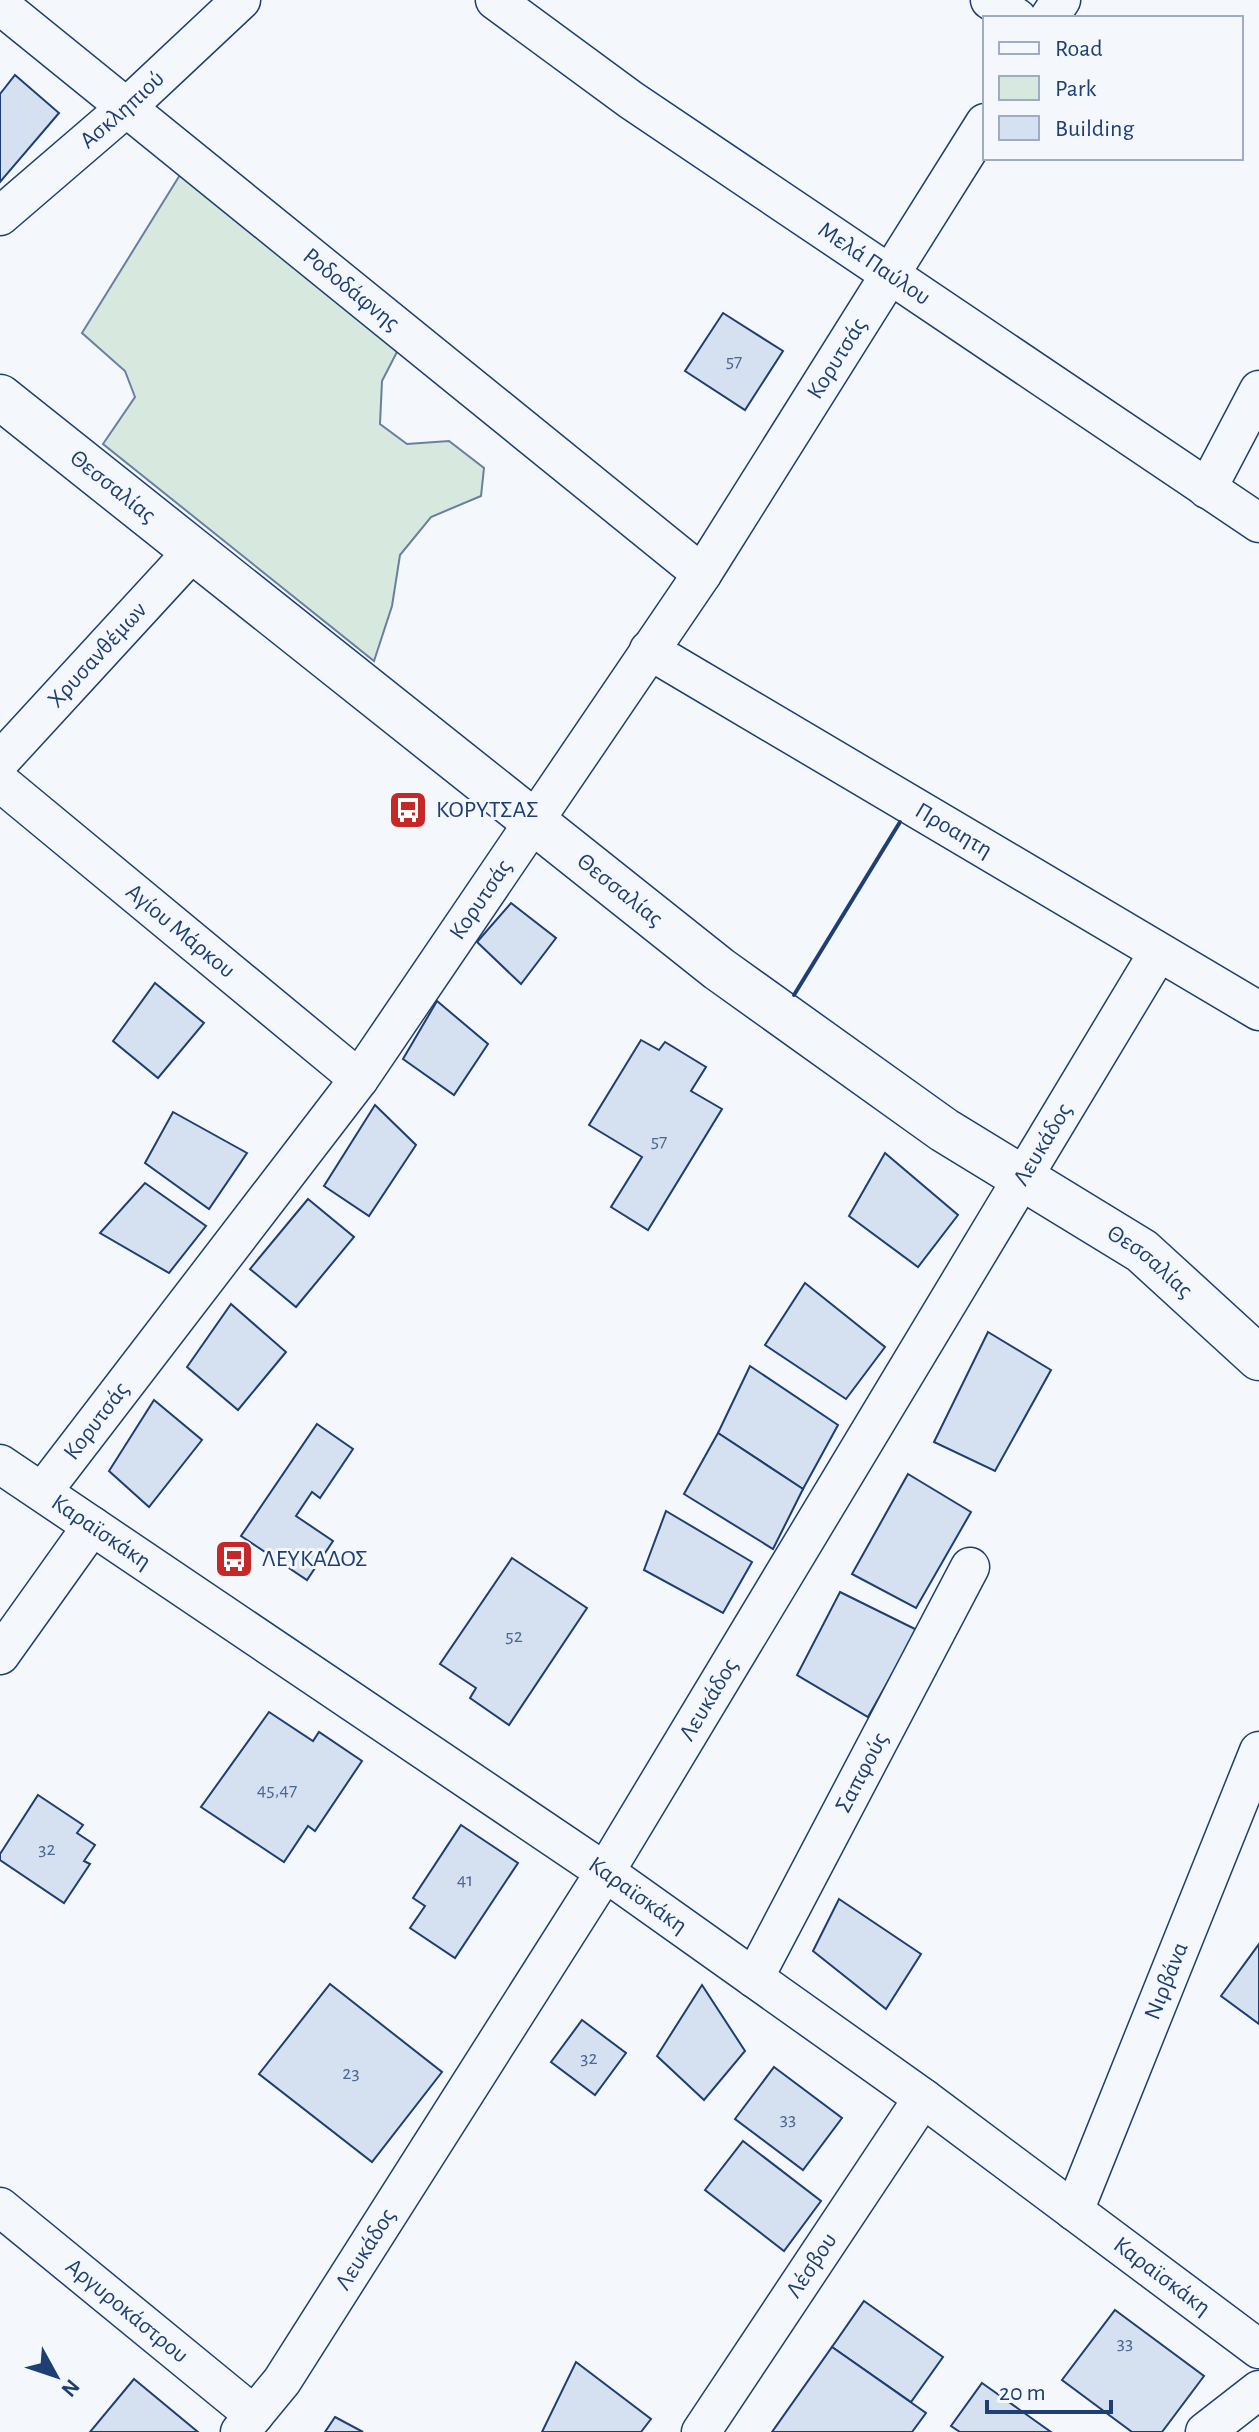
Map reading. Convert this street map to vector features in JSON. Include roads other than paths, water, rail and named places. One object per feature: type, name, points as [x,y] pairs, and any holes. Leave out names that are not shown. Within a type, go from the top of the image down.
[{"type":"street","name":"Ασκληπιού","points":[[0,216],[128,106],[241,0]]},
{"type":"street","name":"Μελά Παύλου","points":[[495,0],[631,100],[891,278],[1259,523]]},
{"type":"street","points":[[990,0],[1014,16]]},
{"type":"street","name":"Ροδοδάφνης","points":[[0,5],[702,574]]},
{"type":"street","name":"Κορυτσάς","points":[[43,1491],[359,1079],[702,574],[891,278],[983,126]]},
{"type":"street","points":[[1207,489],[1259,390]]},
{"type":"street","name":"Θεσσαλίας","points":[[0,397],[533,823],[803,1032],[944,1130],[1142,1251],[1259,1358]]},
{"type":"street","name":"Χρυσανθέμων","points":[[0,761],[194,550]]},
{"type":"street","name":"Προαητη","points":[[649,650],[1259,1011]]},
{"type":"street","name":"Αγίου Μάρκου","points":[[0,782],[359,1079]]},
{"type":"street","name":"Λευκάδος","points":[[247,2423],[282,2381],[605,1872],[1158,953]]},
{"type":"street","name":"Καραϊσκάκη","points":[[0,1464],[605,1872],[923,2098],[1259,2349]]},
{"type":"street","points":[[0,1655],[92,1526]]},
{"type":"street","name":"Σαπφούς","points":[[754,1978],[970,1567]]},
{"type":"street","name":"Νιρβάνα","points":[[1074,2211],[1259,1751]]},
{"type":"street","name":"Λέσβου","points":[[701,2432],[923,2098]]},
{"type":"street","name":"Αργυροκάστρου","points":[[0,2207],[247,2423]]},
{"type":"street","points":[[1205,2432],[1259,2390]]},
{"type":"place","name":"ΚΟΡΥΤΣΑΣ","points":[[408,810]]},
{"type":"place","name":"ΛΕΥΚΑΔΟΣ","points":[[234,1559]]}]
